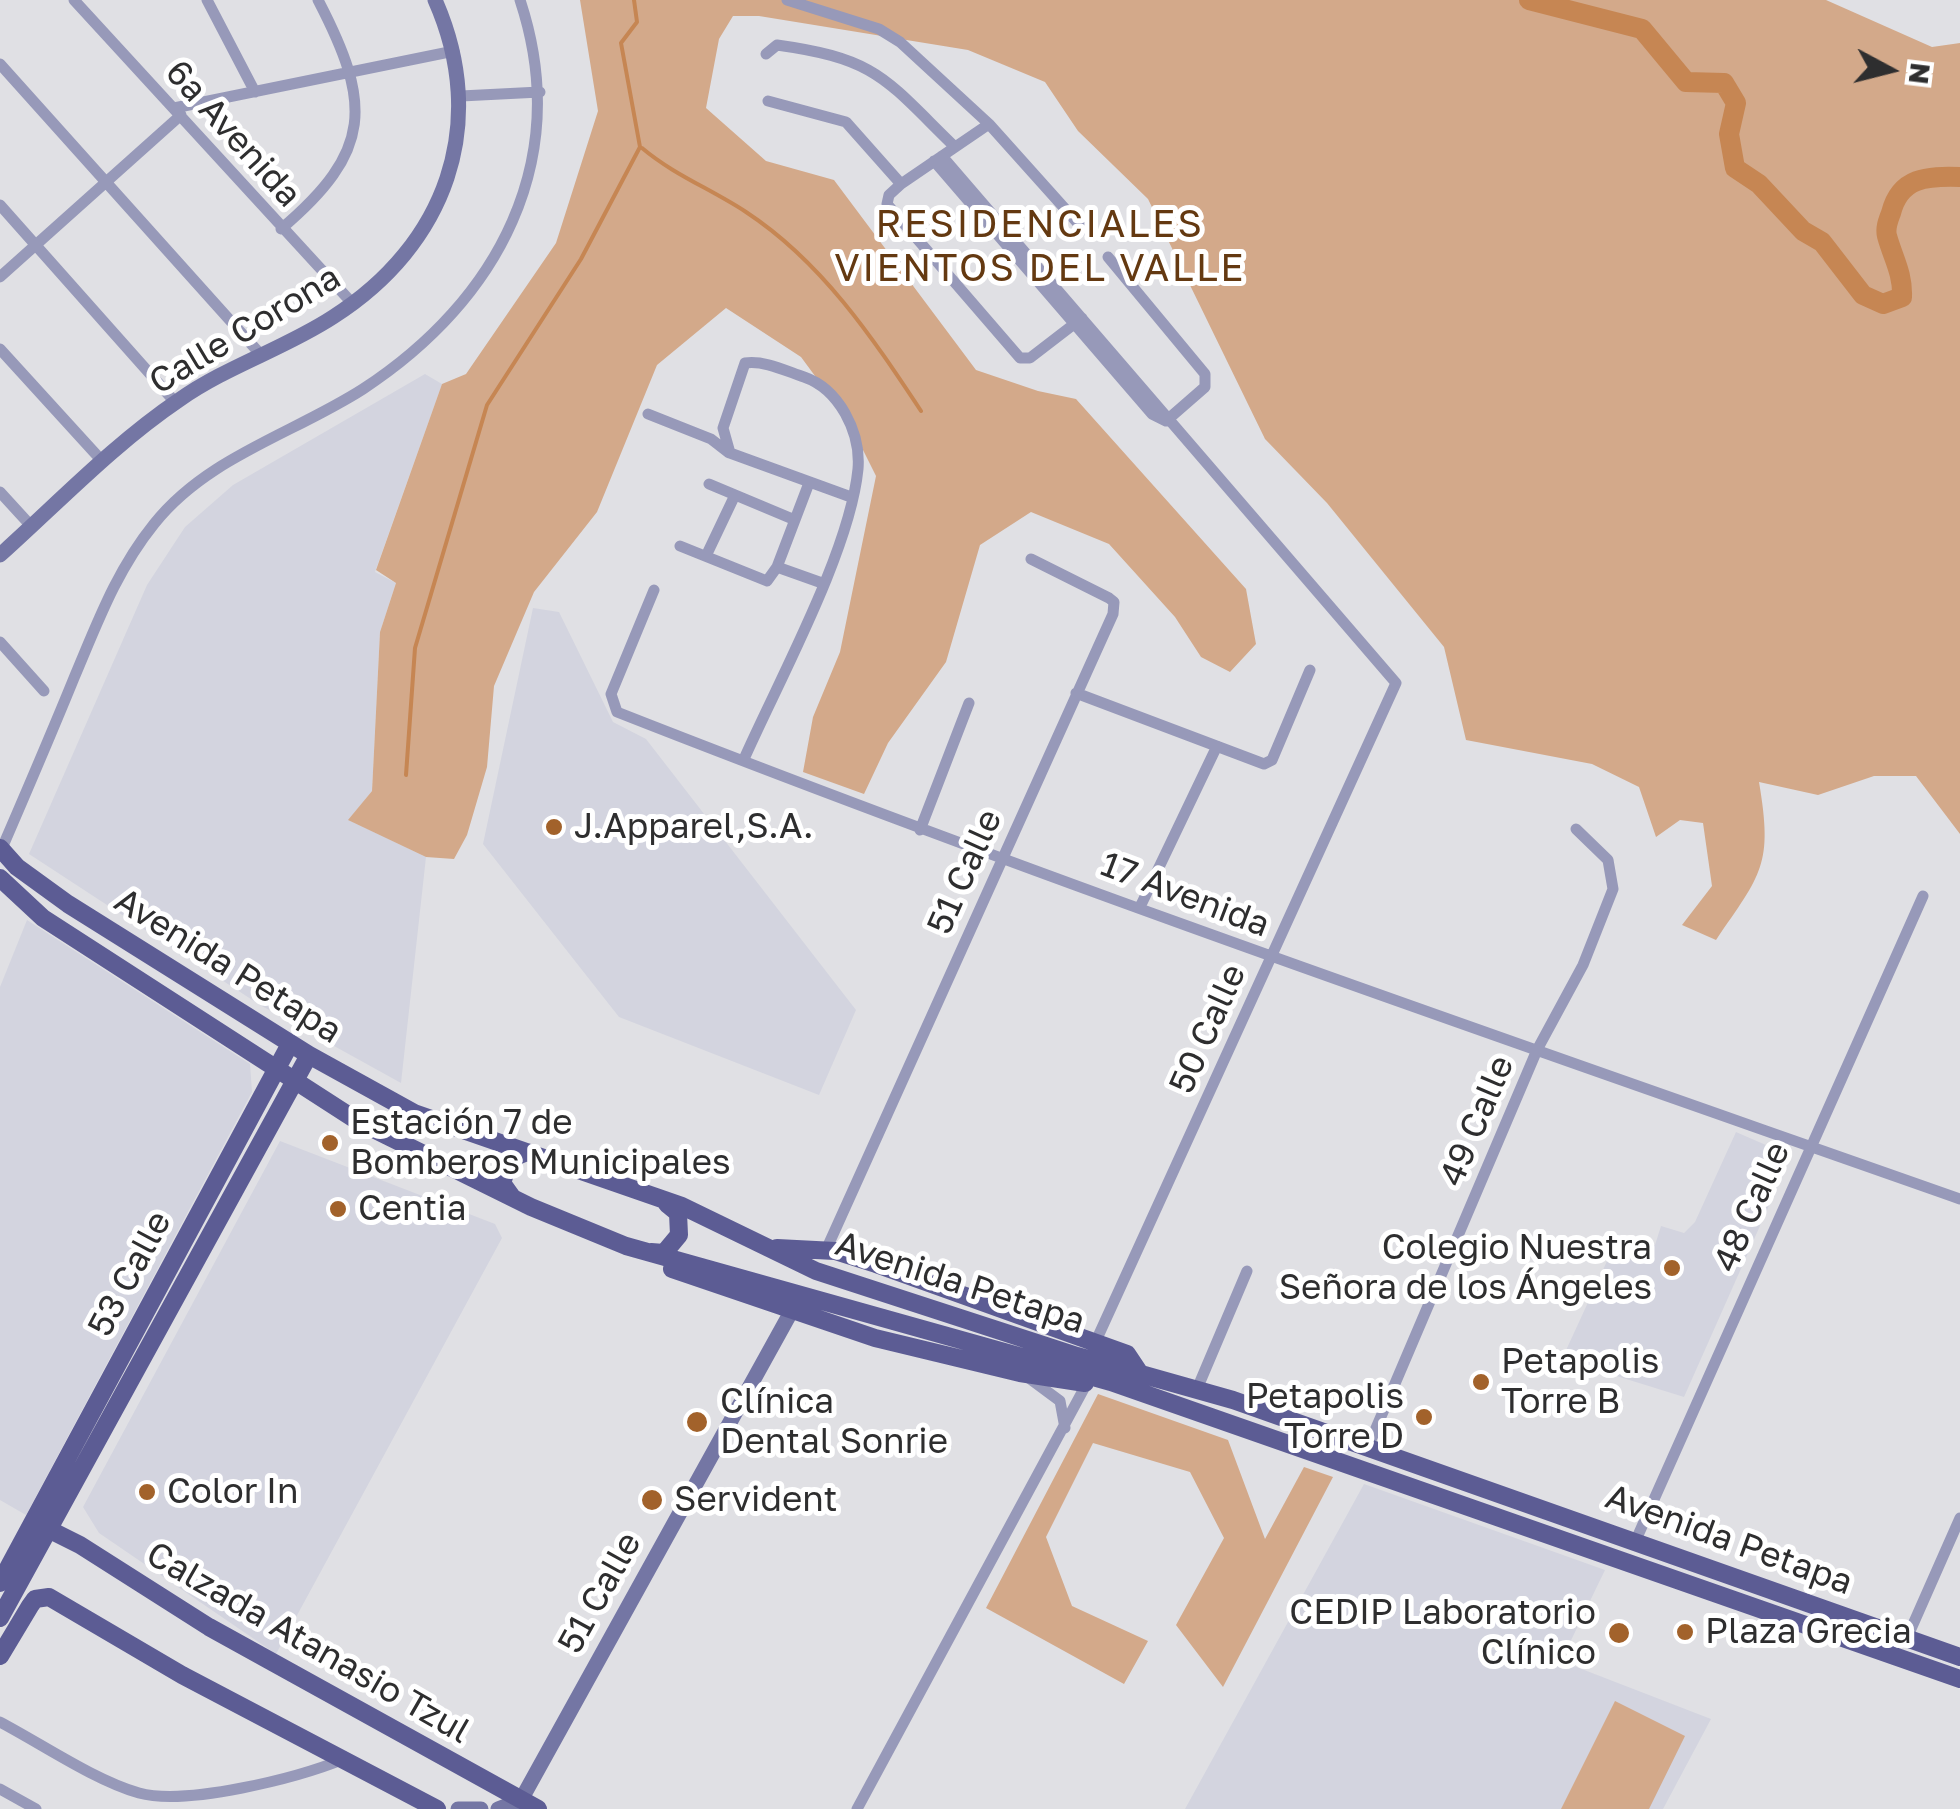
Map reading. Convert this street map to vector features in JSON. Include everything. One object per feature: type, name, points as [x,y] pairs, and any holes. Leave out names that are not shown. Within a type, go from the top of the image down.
[{"type":"main road","name":"Avenida Petapa","points":[[1,851],[56,896],[381,1098],[644,1192],[776,1248],[816,1271],[1197,1389],[1960,1656]]},
{"type":"main road","name":"Avenida Petapa","points":[[0,878],[43,918],[358,1122],[512,1197],[626,1246],[1112,1382],[1960,1679]]},
{"type":"main road","name":"53 Calle","points":[[38,1532],[290,1044]]},
{"type":"main road","name":"53 Calle","points":[[38,1532],[79,1473],[292,1080],[309,1056]]},
{"type":"main road","points":[[512,1197],[502,1182],[504,1170],[510,1159],[527,1152]]},
{"type":"main road","points":[[626,1246],[664,1253],[678,1235],[678,1214],[644,1192]]},
{"type":"main road","points":[[776,1248],[826,1250],[1127,1354],[1139,1372]]},
{"type":"main road","points":[[651,1256],[664,1266],[874,1338],[1020,1373],[1112,1382]]},
{"type":"main road","points":[[824,1272],[841,1266],[893,1282],[1080,1346],[1139,1372]]},
{"type":"main road","points":[[816,1301],[828,1314],[1087,1382]]},
{"type":"main road","points":[[79,1473],[66,1520],[80,1545]]},
{"type":"main road","points":[[0,1618],[38,1532]]},
{"type":"main road","name":"Calzada Atanasio Tzul","points":[[38,1532],[80,1545],[209,1627],[527,1806]]},
{"type":"main road","points":[[1624,1564],[1634,1542]]},
{"type":"main road","points":[[0,1583],[24,1558]]},
{"type":"main road","points":[[0,1656],[35,1599],[49,1597],[182,1675],[438,1809]]},
{"type":"street","name":"6a Avenida","points":[[74,0],[353,304]]},
{"type":"street","points":[[207,0],[255,92]]},
{"type":"street","points":[[281,229],[316,200],[342,165],[355,122],[350,71],[318,0]]},
{"type":"street","name":"Calle Corona","points":[[0,555],[176,402],[353,304],[400,258],[430,216],[450,166],[461,96],[454,51],[434,0]]},
{"type":"street","points":[[1,851],[115,580],[156,522],[228,461],[363,388],[439,328],[488,268],[518,213],[537,137],[540,92],[534,43],[520,0]]},
{"type":"street","points":[[787,0],[879,29],[900,42],[988,124],[1084,230]]},
{"type":"street","points":[[766,54],[777,45],[829,52],[864,65],[955,147]]},
{"type":"street","points":[[0,277],[178,112],[454,51]]},
{"type":"street","points":[[0,64],[262,356]]},
{"type":"street","points":[[461,96],[540,92]]},
{"type":"street","points":[[768,101],[846,122],[901,184]]},
{"type":"street","points":[[988,124],[901,184],[889,195],[887,204],[1020,358],[1030,358],[1078,322]]},
{"type":"street","points":[[938,159],[1152,414],[1166,420],[1206,387],[1205,374],[1108,257]]},
{"type":"street","points":[[0,204],[176,402]]},
{"type":"street","points":[[0,349],[103,462]]},
{"type":"street","points":[[730,453],[723,428],[736,379],[748,361],[813,380],[830,392],[845,412],[857,443],[858,469],[844,533],[744,759]]},
{"type":"street","points":[[648,414],[711,439],[730,453],[852,497]]},
{"type":"street","name":"50 Calle","points":[[1095,1343],[1396,683],[1166,420]]},
{"type":"street","points":[[680,546],[767,581],[777,567],[810,483]]},
{"type":"street","points":[[709,484],[795,520]]},
{"type":"street","points":[[0,492],[32,526]]},
{"type":"street","points":[[706,556],[735,495]]},
{"type":"street","name":"51 Calle","points":[[826,1250],[1006,857],[1114,602],[1031,559]]},
{"type":"street","points":[[777,567],[822,583]]},
{"type":"street","name":"17 Avenida","points":[[654,590],[611,694],[612,707],[920,830],[1006,857],[1271,957],[1960,1199]]},
{"type":"street","points":[[0,642],[44,691]]},
{"type":"street","points":[[1076,692],[1268,764],[1310,670]]},
{"type":"street","points":[[920,830],[969,703]]},
{"type":"street","points":[[1140,907],[1217,746]]},
{"type":"street","name":"49 Calle","points":[[1368,1447],[1537,1050],[1583,966],[1614,889],[1608,860],[1576,829]]},
{"type":"street","name":"48 Calle","points":[[1634,1542],[1922,896]]},
{"type":"street","points":[[1197,1389],[1247,1271]]},
{"type":"street","name":"51 Calle","points":[[527,1806],[791,1312]]},
{"type":"street","points":[[1020,1373],[1060,1401],[1064,1432]]},
{"type":"street","points":[[857,1809],[1064,1432],[1087,1382]]},
{"type":"street","points":[[1907,1638],[1960,1518]]},
{"type":"street","points":[[0,1722],[128,1788],[154,1795],[268,1782],[344,1759]]},
{"type":"street","points":[[0,1789],[36,1809]]},
{"type":"street","points":[[498,1809],[527,1806]]},
{"type":"street","points":[[458,1809],[481,1809]]},
{"type":"shaded area","points":[[580,0],[1826,0],[1932,47],[1960,43],[1960,834],[1916,776],[1874,776],[1818,795],[1759,782],[1765,832],[1764,851],[1754,882],[1716,940],[1682,925],[1712,886],[1703,823],[1680,820],[1656,837],[1639,787],[1592,764],[1466,740],[1444,647],[1327,503],[1265,439],[1148,199],[1078,131],[1045,82],[968,50],[759,16],[733,16],[719,39],[706,108],[766,161],[834,180],[976,370],[1076,399],[1246,589],[1256,644],[1230,672],[1201,657],[1175,617],[1109,544],[1031,512],[980,545],[946,662],[888,743],[864,794],[803,772],[813,717],[840,652],[876,476],[849,422],[801,357],[726,308],[657,365],[597,512],[534,592],[494,686],[487,767],[467,835],[454,859],[426,857],[348,820],[372,791],[380,632],[396,583],[376,570],[442,384],[466,374],[556,243],[598,111]]},
{"type":"shaded area","points":[[425,374],[442,384],[375,572],[396,583],[380,632],[372,791],[349,820],[426,857],[401,1083],[260,1005],[29,854],[147,585],[185,527],[233,485]]},
{"type":"shaded area","points":[[533,608],[559,612],[613,722],[646,739],[856,1010],[819,1095],[619,1017],[483,844]]},
{"type":"shaded area","points":[[27,920],[250,1064],[252,1092],[26,1515],[0,1500],[0,987]]},
{"type":"shaded area","name":"Colegio Nuestra Señora de los Ángeles","points":[[1736,1132],[1791,1156],[1684,1397],[1562,1359],[1619,1235],[1655,1245],[1661,1226],[1684,1233],[1695,1222]]},
{"type":"shaded area","points":[[280,1141],[495,1224],[502,1238],[276,1654],[99,1533],[83,1507]]},
{"type":"shaded area","points":[[1098,1394],[1228,1440],[1265,1539],[1304,1467],[1333,1477],[1223,1687],[1176,1625],[1224,1538],[1190,1472],[1093,1443],[1046,1537],[1072,1606],[1148,1641],[1124,1684],[986,1608]]},
{"type":"shaded area","points":[[1364,1484],[1605,1570],[1561,1661],[1711,1719],[1663,1809],[1185,1809]]},
{"type":"shaded area","points":[[1615,1701],[1685,1736],[1649,1809],[1561,1809]]},
{"type":"waterway","points":[[406,775],[415,648],[487,405],[581,259],[640,147],[621,43],[637,22],[634,0]]},
{"type":"waterway","points":[[1529,0],[1642,29],[1686,82],[1724,83],[1736,103],[1729,134],[1735,168],[1759,184],[1803,231],[1822,242],[1863,295],[1883,304],[1902,297],[1886,233],[1895,201],[1916,181],[1960,177]]},
{"type":"waterway","points":[[642,148],[746,212],[799,254],[844,302],[921,411]]},
{"type":"place","name":"J.Apparel,S.A.","points":[[554,827]]},
{"type":"place","name":"Estación 7 de Bomberos Municipales","points":[[330,1143]]},
{"type":"place","name":"Centia","points":[[338,1209]]},
{"type":"place","name":"Colegio Nuestra Señora de los Ángeles","points":[[1672,1268]]},
{"type":"place","name":"Petapolis Torre B","points":[[1481,1382]]},
{"type":"place","name":"Petapolis Torre D","points":[[1424,1417]]},
{"type":"place","name":"Clínica Dental Sonrie","points":[[697,1422]]},
{"type":"place","name":"Color In","points":[[147,1492]]},
{"type":"place","name":"Servident","points":[[652,1500]]},
{"type":"place","name":"Plaza Grecia","points":[[1685,1632]]},
{"type":"place","name":"CEDIP Laboratorio Clínico","points":[[1619,1633]]},
{"type":"district","name":"RESIDENCIALES VIENTOS DEL VALLE","points":[[1040,247]]}]
